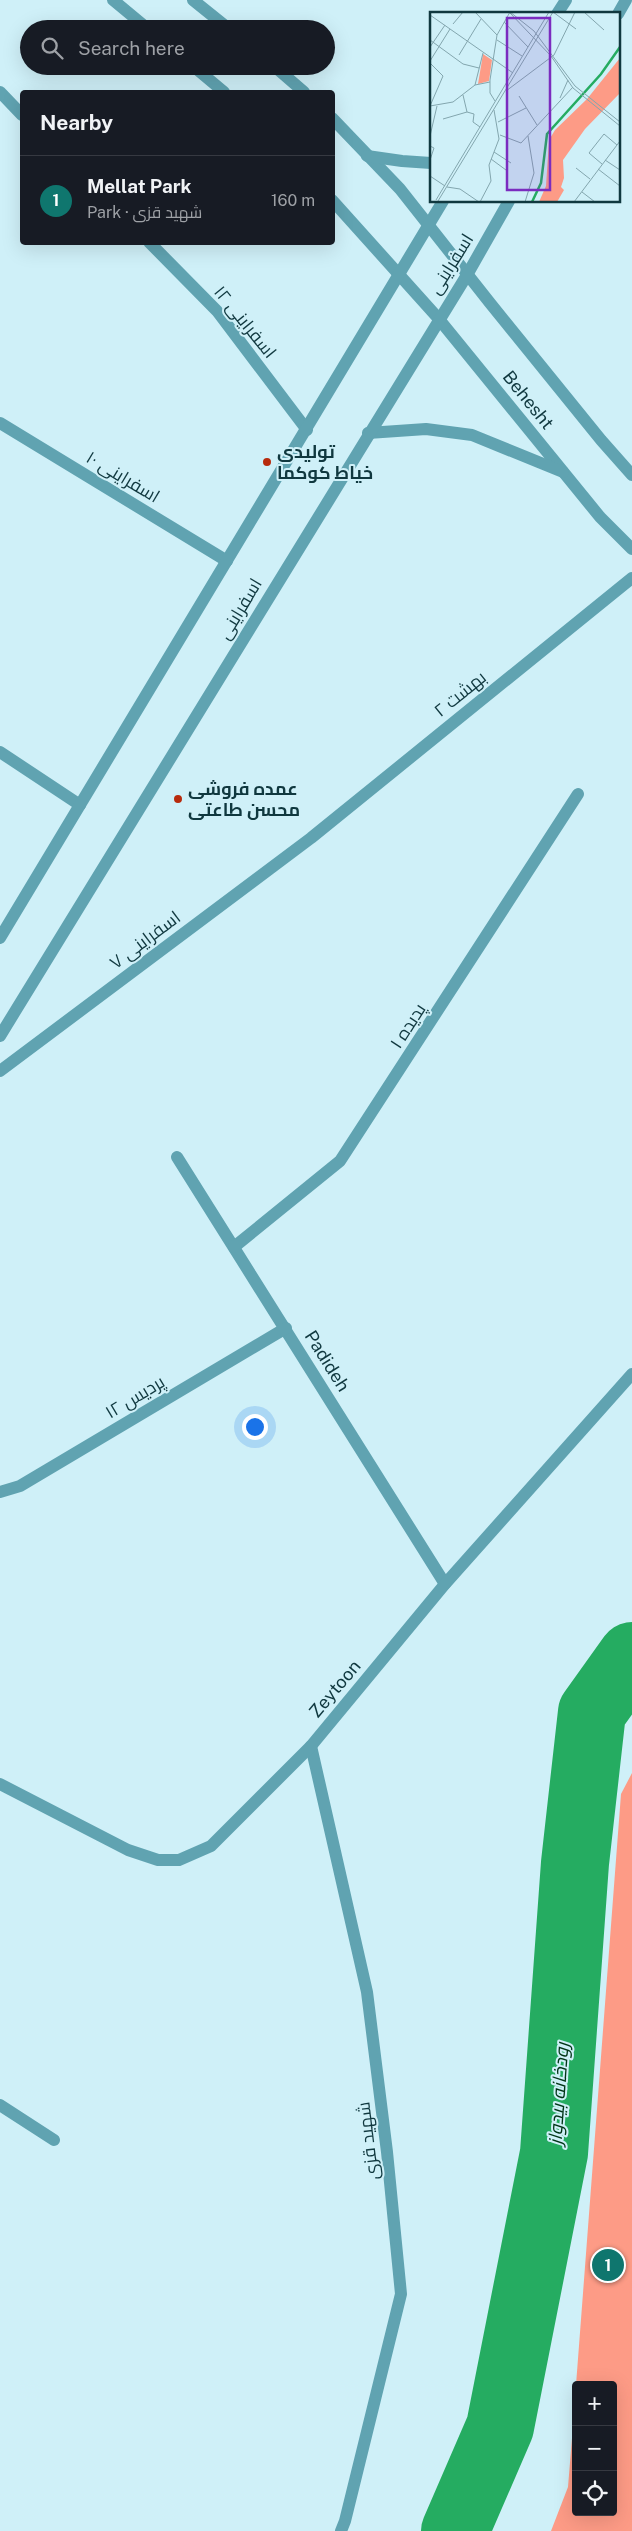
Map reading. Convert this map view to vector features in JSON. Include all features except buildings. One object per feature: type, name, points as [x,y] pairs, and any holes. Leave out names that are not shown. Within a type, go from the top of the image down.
[{"type":"street","points":[[113,0],[137,20]]},
{"type":"street","points":[[193,0],[218,20]]},
{"type":"street","points":[[558,12],[566,0]]},
{"type":"street","points":[[619,12],[626,0]]},
{"type":"street","points":[[204,75],[222,90]]},
{"type":"street","points":[[284,75],[302,90]]},
{"type":"street","points":[[0,92],[20,113]]},
{"type":"street","name":"Behesht","points":[[335,121],[400,189],[601,440],[632,474]]},
{"type":"street","points":[[367,156],[402,162],[430,162]]},
{"type":"street","name":"اسفراینی","points":[[0,938],[442,202]]},
{"type":"street","name":"اسفراینی","points":[[0,1036],[438,318],[467,275],[508,202]]},
{"type":"street","name":"Behesht","points":[[335,203],[438,318],[600,517],[632,549]]},
{"type":"street","name":"اسفراینی ۱۲","points":[[152,245],[217,311],[306,430]]},
{"type":"street","name":"اسفراینی ۱۰","points":[[0,423],[227,561]]},
{"type":"street","points":[[368,433],[426,429],[472,435],[564,473]]},
{"type":"street","name":"بهشت ۲","points":[[310,838],[632,578]]},
{"type":"street","points":[[0,752],[80,805]]},
{"type":"street","name":"پدیده ۱","points":[[234,1247],[340,1162],[578,794]]},
{"type":"street","name":"اسفراینی ۷","points":[[0,1070],[310,838]]},
{"type":"street","name":"Padideh","points":[[177,1157],[445,1584]]},
{"type":"street","name":"پردیس ۱۲","points":[[0,1492],[20,1486],[286,1328]]},
{"type":"street","name":"Zeytoon","points":[[0,1784],[128,1850],[158,1860],[179,1860],[211,1846],[310,1746],[445,1584],[632,1374]]},
{"type":"street","name":"شهید قزی","points":[[310,1746],[367,1992],[387,2152],[401,2294],[346,2521],[341,2531]]},
{"type":"street","points":[[0,2105],[54,2140]]},
{"type":"shaded area","points":[[632,1773],[632,2531],[551,2531],[568,2487],[572,2438],[572,2516],[617,2516],[617,2381],[576,2381],[621,1794]]},
{"type":"waterway","name":"رودخانه بیدواز","points":[[455,2531],[500,2427],[554,2153],[575,1863],[592,1712],[632,1656]]},
{"type":"place","name":"تولیدی خیاط کوکما","points":[[267,462]]},
{"type":"place","name":"عمده فروشی محسن طاعتی","points":[[178,799]]},
{"type":"place","name":"Mellat Park","points":[[608,2265]]}]
